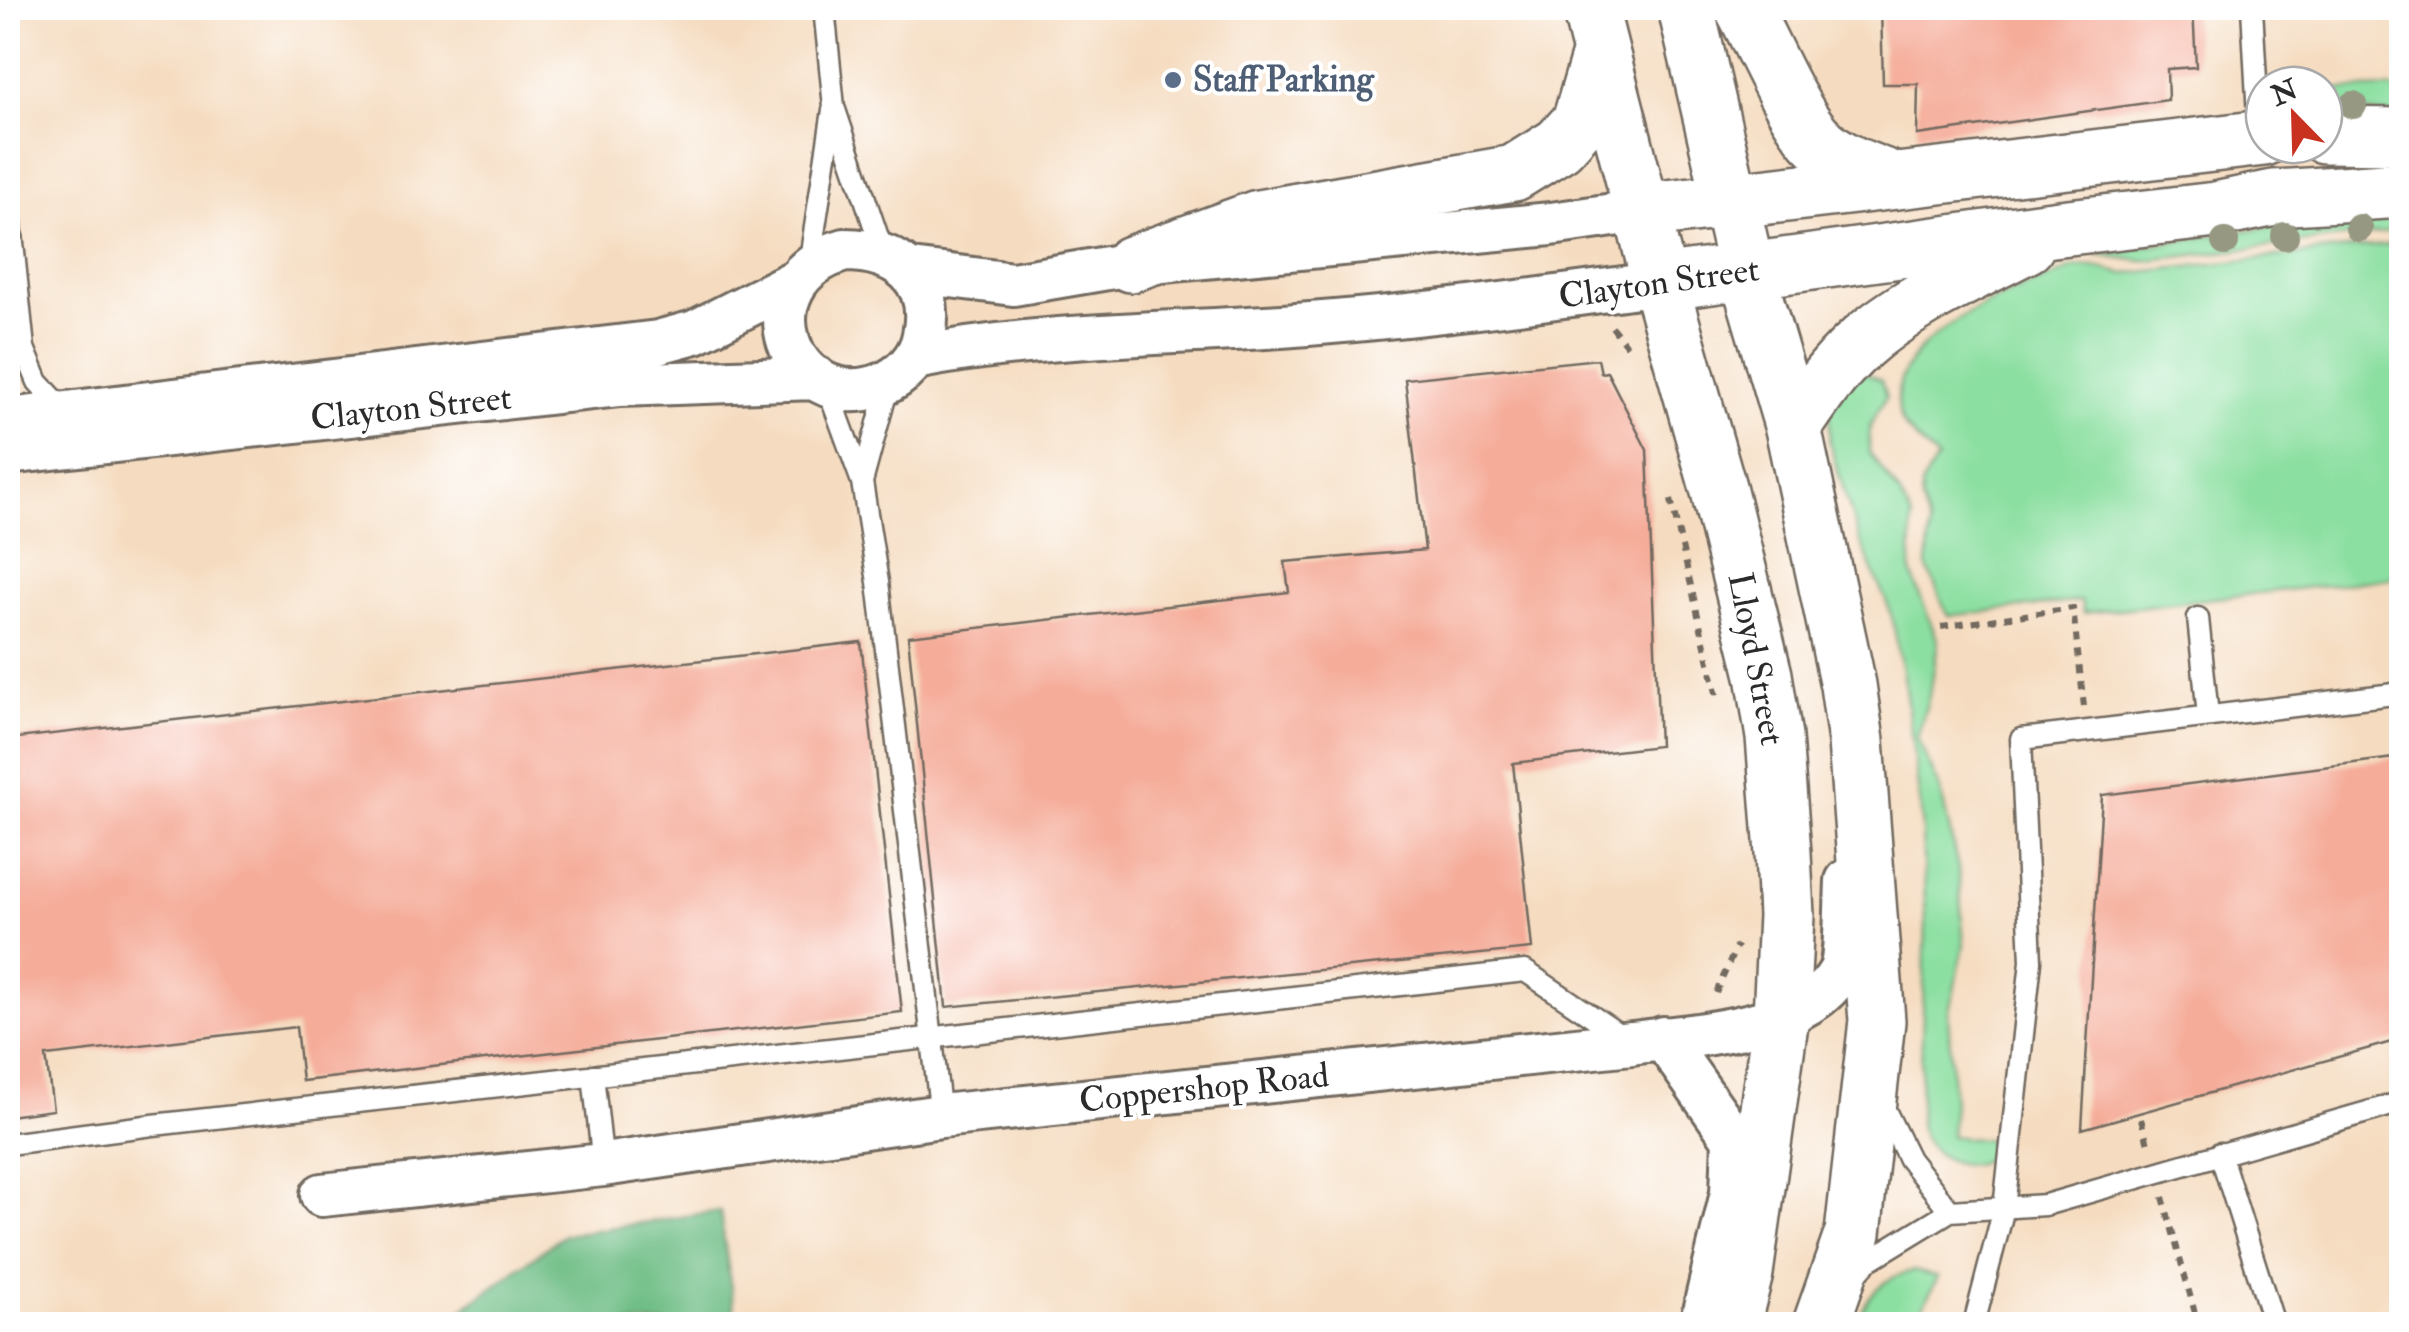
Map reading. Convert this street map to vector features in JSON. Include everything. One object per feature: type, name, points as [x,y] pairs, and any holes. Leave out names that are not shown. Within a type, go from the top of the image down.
[{"type":"main road","points":[[1686,8],[1747,272],[1792,428],[1848,684],[1856,741],[1877,1020],[1853,1233],[1821,1324]]},
{"type":"main road","points":[[1743,8],[1816,139],[1854,165],[1893,180]]},
{"type":"main road","points":[[1131,264],[1258,218],[1514,173],[1560,145],[1580,122],[1595,31]]},
{"type":"main road","name":"Lloyd Street","points":[[1595,31],[1719,491],[1772,721],[1785,900],[1781,1016],[1745,1273],[1732,1324]]},
{"type":"main road","points":[[2344,135],[2402,136]]},
{"type":"main road","name":"Clayton Street","points":[[1641,211],[2244,140]]},
{"type":"main road","name":"Clayton Street","points":[[1660,283],[2216,210],[2274,198],[2402,190]]},
{"type":"main road","points":[[1792,428],[1830,374],[1863,341],[1915,306],[2060,228]]},
{"type":"street","name":"Clayton Street","points":[[898,263],[1013,284],[1131,264],[1551,224],[1641,211]]},
{"type":"street","points":[[845,250],[865,250],[898,263],[923,298],[926,318],[924,339],[902,370],[868,389],[847,390],[820,381],[800,364],[789,344],[784,322],[787,300],[803,274],[826,256],[845,250]]},
{"type":"street","name":"Clayton Street","points":[[8,420],[658,342],[694,332],[803,274]]},
{"type":"street","name":"Clayton Street","points":[[902,370],[972,346],[1076,336],[1378,320],[1660,283]]},
{"type":"street","name":"Clayton Street","points":[[8,453],[620,385],[820,381]]},
{"type":"street","name":"Coppershop Road","points":[[322,1195],[604,1166],[941,1116],[1648,1041],[1724,1030],[1781,1016],[1815,1000],[1841,972],[1856,741]]},
{"type":"street","points":[[1648,1041],[1734,1139],[1732,1193],[1701,1324]]},
{"type":"lane","points":[[803,274],[834,107],[824,8]]},
{"type":"lane","points":[[2252,8],[2256,65]]},
{"type":"lane","points":[[834,107],[898,263]]},
{"type":"lane","points":[[8,196],[24,348],[38,382],[67,412]]},
{"type":"lane","points":[[862,482],[902,370]]},
{"type":"lane","points":[[820,381],[862,482],[878,582],[941,1116]]},
{"type":"lane","points":[[2198,618],[2208,716]]},
{"type":"lane","points":[[1974,1324],[2004,1208],[2032,960],[2021,739],[2402,693]]},
{"type":"lane","points":[[8,1144],[1525,970],[1648,1041]]},
{"type":"lane","points":[[1872,1065],[1885,1113],[1909,1159],[1950,1211]]},
{"type":"lane","points":[[593,1075],[604,1166]]},
{"type":"lane","points":[[1821,1324],[1868,1261],[1950,1211],[2045,1205],[2402,1102]]},
{"type":"lane","points":[[2220,1153],[2274,1324]]},
{"type":"path","points":[[1598,324],[1611,325],[1632,354]]},
{"type":"path","points":[[1670,492],[1721,714]]},
{"type":"path","points":[[1941,627],[2073,608],[2087,730]]},
{"type":"path","points":[[1724,1030],[1714,998],[1740,939]]},
{"type":"path","points":[[2395,1132],[2402,1154]]},
{"type":"path","points":[[2156,1172],[2198,1324]]},
{"type":"green space","points":[[2401,88],[2401,115],[2344,111],[2344,89]]},
{"type":"green space","points":[[2401,211],[2401,231],[2141,261],[2094,254],[2312,220]]},
{"type":"green space","points":[[2401,243],[2401,577],[2083,613],[2081,601],[1948,616],[1927,566],[1930,527],[1922,502],[1921,486],[1937,459],[1901,419],[1898,392],[1907,367],[1925,345],[1976,309],[2083,266],[2122,274]]},
{"type":"green space","points":[[1857,369],[1881,380],[1886,397],[1870,426],[1869,452],[1912,518],[1911,572],[1938,642],[1931,689],[1917,738],[1940,788],[1958,868],[1964,947],[1948,1015],[1954,1103],[1951,1136],[1993,1141],[1983,1161],[1972,1164],[1946,1159],[1934,1151],[1919,1125],[1926,922],[1921,811],[1906,694],[1892,615],[1859,538],[1829,443],[1830,408]]},
{"type":"green space","points":[[720,1211],[736,1324],[442,1324],[564,1235]]},
{"type":"green space","points":[[1914,1271],[1938,1277],[1914,1324],[1858,1324],[1865,1304],[1877,1288]]},
{"type":"building","points":[[1881,8],[2193,8],[2196,67],[2167,69],[2168,100],[1917,135],[1918,84],[1883,84]]},
{"type":"building","points":[[1598,359],[1601,373],[1607,372],[1647,450],[1659,746],[1513,763],[1532,949],[946,1007],[908,636],[1289,592],[1285,562],[1425,550],[1405,379]]},
{"type":"building","points":[[861,642],[902,1012],[302,1081],[296,1027],[46,1056],[53,1110],[8,1116],[8,739]]},
{"type":"building","points":[[2402,757],[2402,1039],[2082,1129],[2102,795]]},
{"type":"place","name":"Staff Parking","points":[[1173,80]]}]
